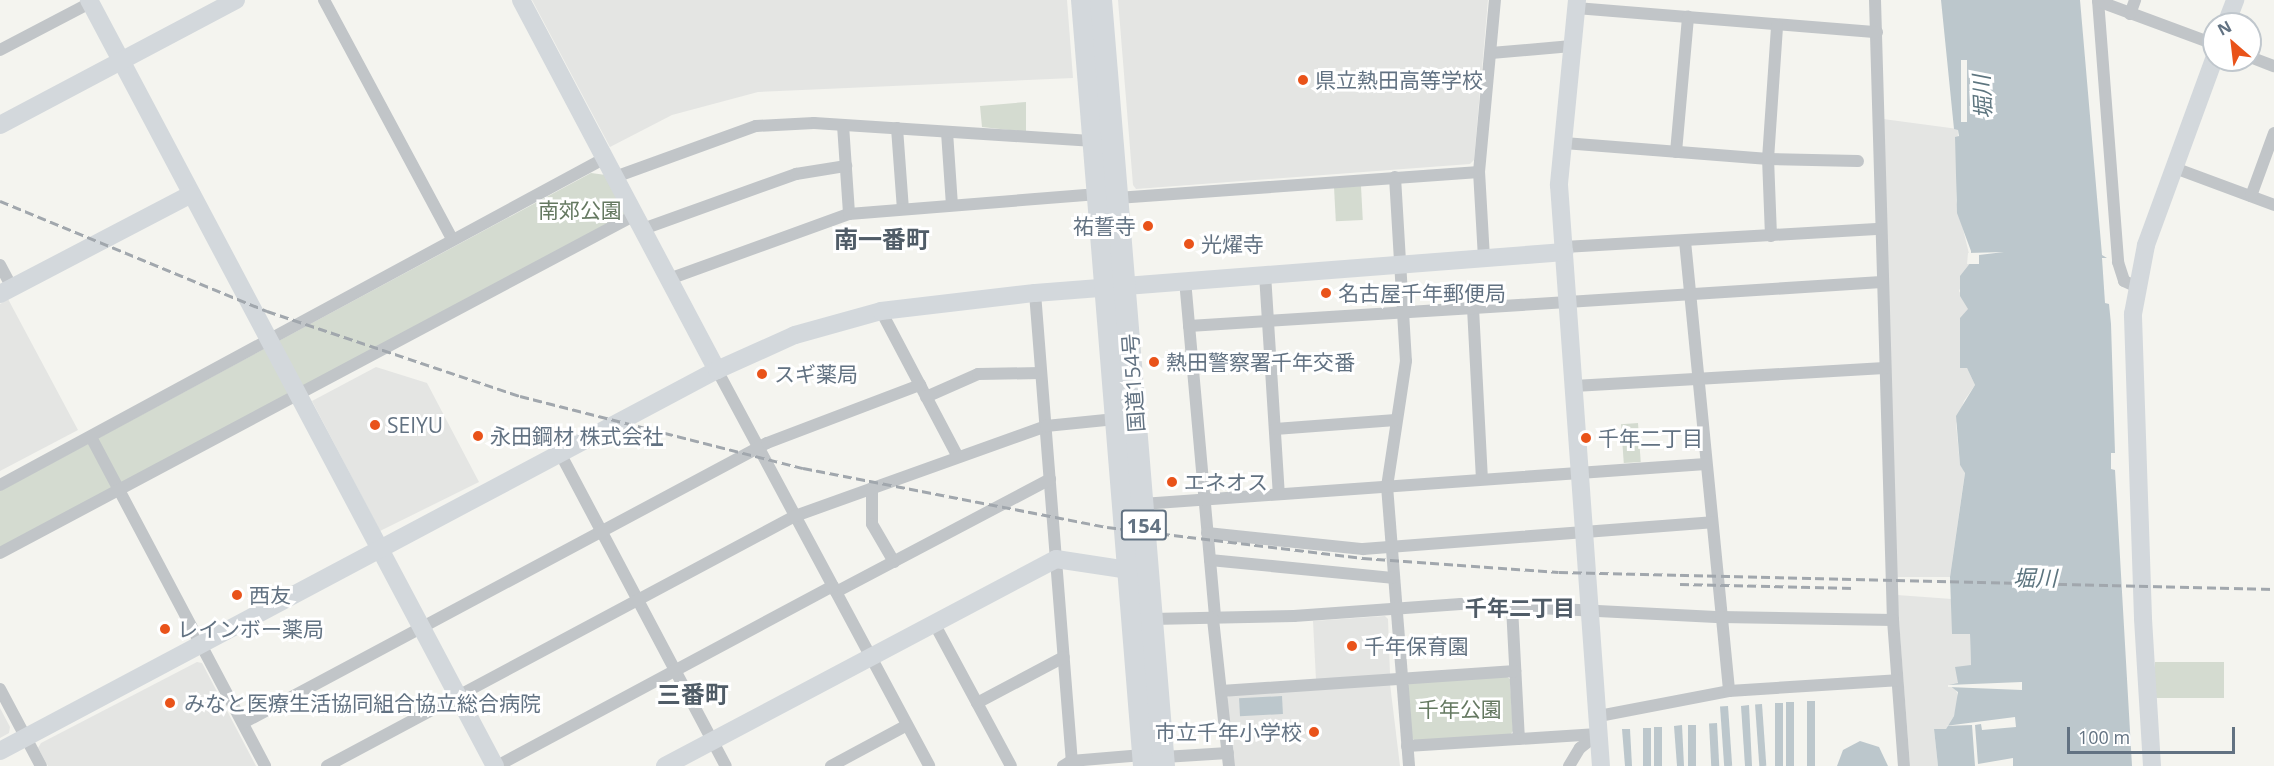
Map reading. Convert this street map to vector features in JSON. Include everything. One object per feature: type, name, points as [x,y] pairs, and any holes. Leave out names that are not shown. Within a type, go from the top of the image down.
[{"type":"highway","name":"国道154号","points":[[1082,0],[1094,141],[1107,196]]},
{"type":"highway","name":"国道154号","points":[[1101,0],[1107,196],[1115,285],[1142,504],[1151,618],[1154,761]]},
{"type":"highway","name":"国道154号","points":[[1115,285],[1116,419],[1129,570],[1154,761]]},
{"type":"street","points":[[0,125],[236,0]]},
{"type":"street","points":[[324,0],[452,239]]},
{"type":"street","points":[[522,0],[929,766]]},
{"type":"street","points":[[1484,258],[1479,172],[1495,0]]},
{"type":"street","points":[[1875,0],[1893,620],[1904,766]]},
{"type":"street","points":[[2140,288],[2124,281],[2119,268],[2098,0],[2202,40]]},
{"type":"street","points":[[2130,14],[2135,0]]},
{"type":"street","points":[[0,50],[89,1],[496,766],[676,670],[834,589],[894,562],[1050,479]]},
{"type":"street","points":[[1601,766],[1560,185],[1576,4],[1777,26],[1877,32]]},
{"type":"street","points":[[1676,152],[1688,17]]},
{"type":"street","points":[[1771,236],[1768,159],[1777,26]]},
{"type":"street","points":[[1491,53],[1572,46]]},
{"type":"street","points":[[2152,766],[2133,314],[2140,288],[2146,245],[2172,167],[2209,72]]},
{"type":"street","points":[[615,177],[756,126],[843,125],[1094,141]]},
{"type":"street","points":[[843,125],[849,214]]},
{"type":"street","points":[[897,128],[903,209]]},
{"type":"street","points":[[947,132],[952,205]]},
{"type":"street","points":[[2251,196],[2274,133]]},
{"type":"street","points":[[1563,143],[1768,159],[1858,161]]},
{"type":"street","points":[[0,485],[270,342],[452,239],[605,158]]},
{"type":"street","points":[[0,553],[297,395],[639,222],[796,174],[846,166]]},
{"type":"street","points":[[2172,167],[2274,205]]},
{"type":"street","points":[[669,279],[849,214],[952,205],[1479,172]]},
{"type":"street","points":[[1395,177],[1406,361],[1388,486],[1394,609],[1409,766]]},
{"type":"street","points":[[0,265],[6,291],[191,194]]},
{"type":"street","points":[[0,751],[717,370],[795,335],[881,311],[1115,285],[1484,258],[1564,249],[1880,230]]},
{"type":"street","points":[[1684,241],[1729,691]]},
{"type":"street","points":[[1265,274],[1279,494]]},
{"type":"street","points":[[1035,293],[1064,657],[1068,764],[1228,760],[1185,280]]},
{"type":"street","points":[[1189,326],[1882,282]]},
{"type":"street","points":[[1473,308],[1482,479]]},
{"type":"street","points":[[881,311],[958,457]]},
{"type":"street","points":[[1574,386],[1884,368]]},
{"type":"street","points":[[926,397],[978,374],[1041,373]]},
{"type":"street","points":[[243,723],[759,447],[920,385]]},
{"type":"street","points":[[327,766],[795,516],[1046,426],[1116,419]]},
{"type":"street","points":[[1275,429],[1396,420]]},
{"type":"street","points":[[91,437],[265,766]]},
{"type":"street","points":[[560,453],[726,766]]},
{"type":"street","points":[[1142,504],[1706,464]]},
{"type":"street","points":[[872,488],[872,524],[894,562]]},
{"type":"street","points":[[1207,533],[1363,549],[1712,522]]},
{"type":"street","points":[[665,766],[1056,559],[1129,570]]},
{"type":"street","points":[[1210,560],[1392,578]]},
{"type":"street","points":[[1151,618],[1214,619],[1461,604],[1721,617],[1893,620]]},
{"type":"street","points":[[1512,607],[1519,739]]},
{"type":"street","points":[[934,623],[1011,766]]},
{"type":"street","points":[[977,703],[1064,657]]},
{"type":"street","points":[[1221,691],[1515,671]]},
{"type":"street","points":[[1407,746],[1519,739],[1599,725],[1729,691],[1897,680]]},
{"type":"street","points":[[0,689],[41,766]]},
{"type":"street","points":[[831,766],[907,725]]},
{"type":"street","points":[[1569,766],[1599,725]]},
{"type":"shaded area","points":[[532,0],[1067,0],[1073,78],[758,92],[672,115],[610,147]]},
{"type":"shaded area","name":"県立熱田高等学校","points":[[1118,0],[1488,0],[1474,160],[1470,164],[1136,189],[1133,185]]},
{"type":"shaded area","points":[[1883,119],[1958,129],[1956,200],[1971,262],[1959,291],[1969,309],[1960,368],[1967,368],[1975,385],[1964,401],[1956,424],[1960,465],[1965,472],[1950,577],[1896,577]]},
{"type":"shaded area","points":[[8,299],[78,430],[0,471],[0,304]]},
{"type":"shaded area","points":[[376,367],[427,383],[479,482],[380,531],[312,401]]},
{"type":"shaded area","points":[[1897,595],[1952,599],[1952,634],[1970,634],[1971,665],[1955,686],[1959,700],[1954,716],[1946,729],[1934,729],[1938,766],[1910,766]]},
{"type":"shaded area","name":"千年保育園","points":[[1385,616],[1388,619],[1390,674],[1316,680],[1313,621]]},
{"type":"shaded area","name":"みなと医療生活協同組合協立総合病院","points":[[197,662],[202,663],[256,766],[48,766],[38,748],[41,743]]},
{"type":"shaded area","name":"市立千年小学校","points":[[1390,684],[1400,766],[1234,766],[1226,699],[1230,695]]},
{"type":"shaded area","points":[[0,708],[10,727],[9,733],[0,738]]},
{"type":"green space","points":[[1026,102],[1026,132],[982,127],[980,106]]},
{"type":"green space","name":"南郊公園","points":[[591,173],[606,175],[625,213],[621,218],[0,547],[0,491]]},
{"type":"green space","points":[[1361,186],[1363,220],[1336,221],[1334,187]]},
{"type":"green space","points":[[1638,423],[1641,462],[1624,463],[1621,424]]},
{"type":"green space","points":[[2155,662],[2224,662],[2224,698],[2155,698]]},
{"type":"green space","name":"千年公園","points":[[1506,676],[1510,679],[1513,731],[1510,735],[1416,742],[1412,738],[1407,686],[1411,682]]},
{"type":"water","name":"堀川","points":[[1941,0],[2080,0],[2102,255],[2107,258],[2102,258],[2105,303],[2109,304],[2111,324],[2115,453],[2111,453],[2111,469],[2115,470],[2132,766],[1938,766],[1934,729],[1946,729],[1954,716],[1958,692],[1949,685],[1958,683],[1955,667],[1971,665],[1970,634],[1952,634],[1950,577],[1965,473],[1960,465],[1956,416],[1975,385],[1967,368],[1960,368],[1960,318],[1968,309],[1960,296],[1960,276],[1971,262],[1971,251],[1957,213],[1955,137],[1959,136],[1958,130],[1954,129]]},
{"type":"water","points":[[1282,696],[1283,714],[1240,716],[1239,698]]},
{"type":"water","points":[[1807,701],[1815,701],[1815,766],[1807,766]]},
{"type":"water","points":[[1786,702],[1794,702],[1794,766],[1786,766]]},
{"type":"water","points":[[1775,703],[1783,703],[1783,766],[1775,766]]},
{"type":"water","points":[[1755,704],[1762,704],[1766,766],[1759,766]]},
{"type":"water","points":[[1749,705],[1752,766],[1745,766],[1741,706]]},
{"type":"water","points":[[1728,706],[1732,766],[1724,766],[1720,707]]},
{"type":"water","points":[[1709,723],[1717,723],[1719,766],[1711,766]]},
{"type":"water","points":[[1682,725],[1684,766],[1677,766],[1674,726]]},
{"type":"water","points":[[1688,725],[1696,725],[1696,766],[1688,766]]},
{"type":"water","points":[[1654,727],[1662,727],[1662,766],[1654,766]]},
{"type":"water","points":[[1643,728],[1651,728],[1651,766],[1643,766]]},
{"type":"water","points":[[1622,729],[1630,729],[1632,766],[1625,766]]},
{"type":"water","points":[[1860,741],[1879,747],[1888,766],[1837,766],[1843,750]]},
{"type":"pier","points":[[1961,60],[1967,60],[1967,122],[1961,122]]},
{"type":"pier","points":[[2004,252],[1979,255],[1979,264],[1967,264],[1968,253]]},
{"type":"pier","points":[[2022,682],[2022,690],[1948,687],[1948,685]]},
{"type":"pier","points":[[2015,717],[2016,727],[1982,730],[1981,724],[1975,725],[1978,764],[2013,758],[2013,766],[1975,766],[1972,725],[1945,726]]},
{"type":"railway","points":[[0,201],[267,311],[520,396],[803,468],[1107,527],[1363,558],[1559,572],[2274,589]]},
{"type":"railway","points":[[1680,584],[1854,588]]},
{"type":"place","name":"県立熱田高等学校","points":[[1303,80]]},
{"type":"place","name":"祐誓寺","points":[[1148,226]]},
{"type":"place","name":"光燿寺","points":[[1189,244]]},
{"type":"place","name":"名古屋千年郵便局","points":[[1326,293]]},
{"type":"place","name":"熱田警察署千年交番","points":[[1154,362]]},
{"type":"place","name":"スギ薬局","points":[[762,374]]},
{"type":"place","name":"SEIYU","points":[[375,425]]},
{"type":"place","name":"永田鋼材 株式会社","points":[[478,436]]},
{"type":"place","name":"千年二丁目","points":[[1586,438]]},
{"type":"place","name":"エネオス","points":[[1172,482]]},
{"type":"place","name":"西友","points":[[237,595]]},
{"type":"place","name":"レインボー薬局","points":[[165,629]]},
{"type":"place","name":"千年保育園","points":[[1352,646]]},
{"type":"place","name":"みなと医療生活協同組合協立総合病院","points":[[170,703]]},
{"type":"place","name":"市立千年小学校","points":[[1314,732]]},
{"type":"district","name":"南一番町","points":[[882,239]]},
{"type":"district","name":"千年二丁目","points":[[1520,608]]},
{"type":"district","name":"三番町","points":[[693,694]]}]
